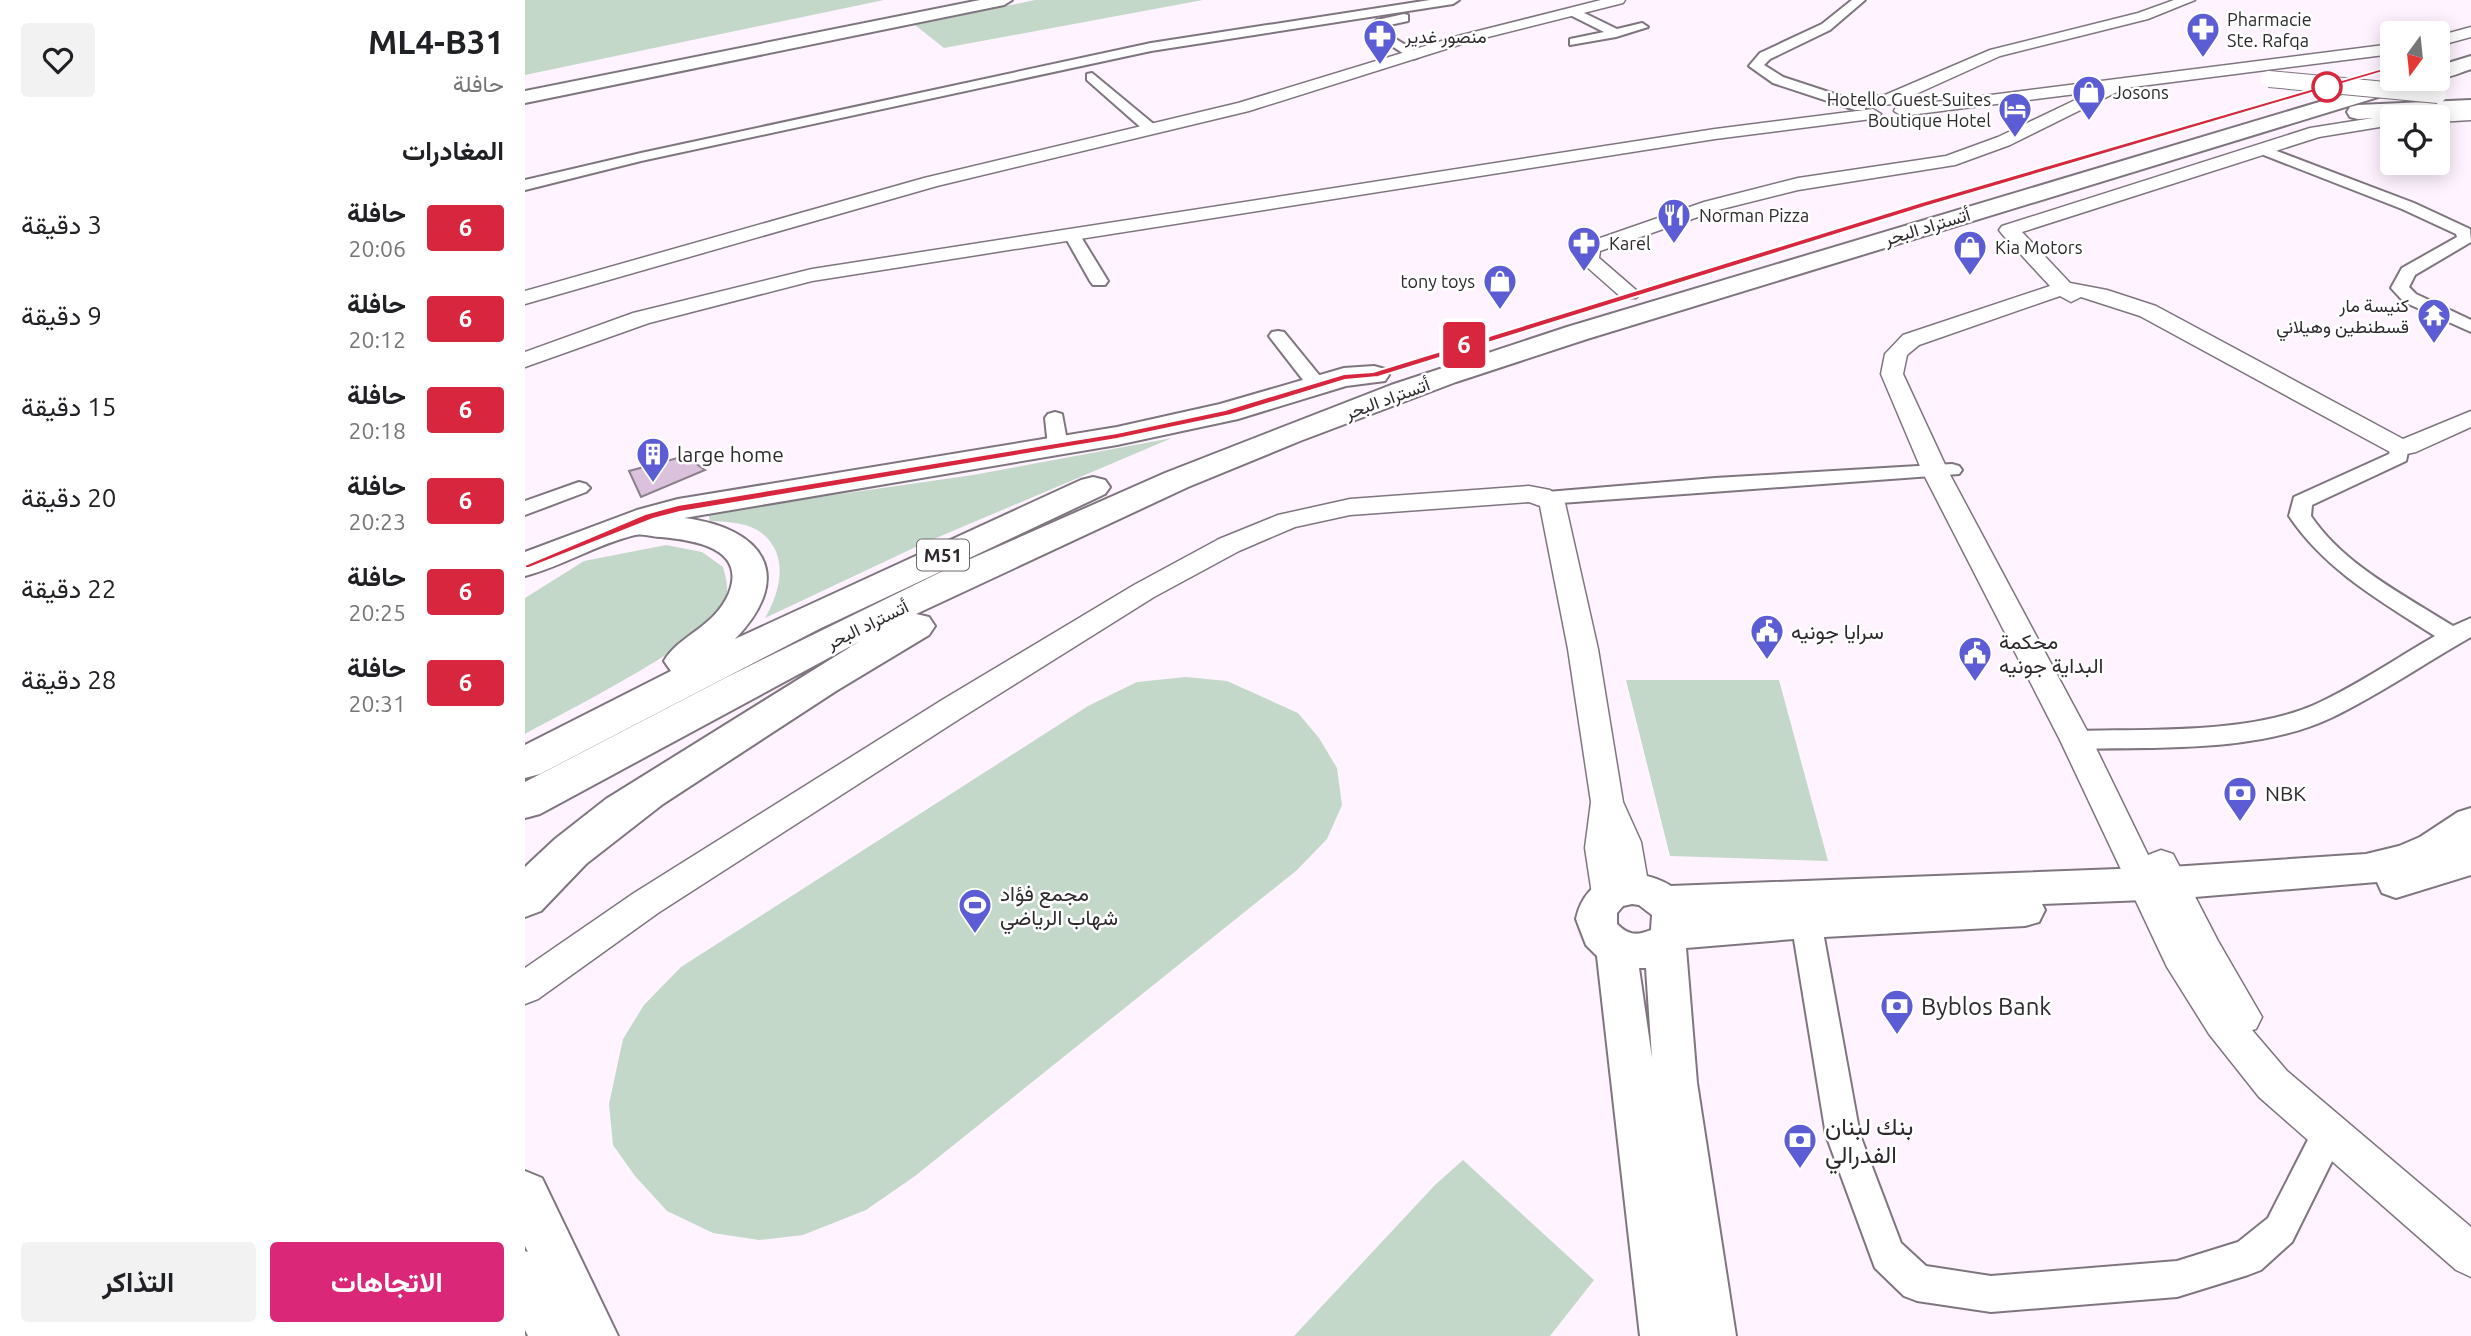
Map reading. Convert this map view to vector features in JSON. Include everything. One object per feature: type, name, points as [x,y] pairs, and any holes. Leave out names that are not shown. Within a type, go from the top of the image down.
[{"type":"highway","points":[[2450,50],[2471,44]]},
{"type":"highway","points":[[2450,69],[2471,62]]},
{"type":"highway","name":"أتستراد البحر","points":[[525,763],[719,662],[972,541],[1109,480],[1374,375],[1925,204],[2380,71]]},
{"type":"highway","name":"أتستراد البحر","points":[[525,802],[859,627],[1102,511],[1266,443],[1407,389],[1510,355],[2380,91]]},
{"type":"highway","points":[[2310,113],[2471,106]]},
{"type":"highway","points":[[2057,215],[2073,182]]},
{"type":"highway","points":[[1908,232],[2009,230]]},
{"type":"highway","points":[[530,566],[629,525],[678,509],[1056,432],[1227,412],[1344,377],[1374,375]]},
{"type":"highway","points":[[525,898],[584,838],[627,806],[873,650],[1064,544],[1102,511]]},
{"type":"highway","points":[[525,747],[609,703],[713,642],[746,598],[749,566],[741,552],[727,541],[706,533],[679,528],[629,525]]},
{"type":"main road","points":[[525,90],[969,0]]},
{"type":"main road","points":[[525,97],[1004,0]]},
{"type":"main road","points":[[1648,912],[1642,952],[1616,948],[1605,940],[1595,921],[1601,901],[1648,912],[1806,921],[2164,893],[2366,869],[2405,860],[2433,848],[2471,822]]},
{"type":"main road","points":[[1648,912],[2378,886],[2419,877],[2460,863],[2471,856]]},
{"type":"main road","points":[[1648,912],[1711,1336]]},
{"type":"main road","points":[[1616,948],[1665,1336]]},
{"type":"main road","points":[[525,1194],[570,1328]]},
{"type":"main road","points":[[525,1275],[570,1328]]},
{"type":"street","points":[[525,186],[641,158],[1151,47],[1453,0]]},
{"type":"street","points":[[527,297],[931,182],[1308,88],[1412,55],[1618,0]]},
{"type":"street","points":[[1859,0],[1826,27],[1765,56],[1756,66],[1779,80],[1866,111],[1890,114],[1895,106],[1995,53],[2143,16],[2187,0]]},
{"type":"street","points":[[1353,4],[1389,9]]},
{"type":"street","points":[[1573,12],[1616,33]]},
{"type":"street","points":[[1412,55],[1373,30],[1381,23],[1425,13]]},
{"type":"street","points":[[1574,42],[1643,27]]},
{"type":"street","points":[[2450,38],[2471,33]]},
{"type":"street","points":[[1895,106],[2119,85],[2380,50]]},
{"type":"street","points":[[2197,73],[2471,96]]},
{"type":"street","points":[[1092,77],[1151,129]]},
{"type":"street","points":[[1629,294],[1590,260],[1590,248],[1711,206],[1786,187],[1949,161],[2004,141],[2119,85]]},
{"type":"street","points":[[525,360],[641,318],[812,275],[1866,111]]},
{"type":"street","points":[[2450,116],[2471,115]]},
{"type":"street","points":[[2380,122],[2316,132],[2009,230],[2067,292],[2140,315],[2399,452],[2428,450],[2471,431]]},
{"type":"street","points":[[2261,149],[2408,206],[2464,232],[2465,239],[2408,272],[2400,288],[2410,298],[2471,327]]},
{"type":"street","points":[[1072,235],[1099,281]]},
{"type":"street","points":[[2067,292],[1902,356],[1943,470],[2087,740],[2164,893],[2181,956],[2222,1022],[2273,1084],[2336,1128],[2427,1205],[2471,1235]]},
{"type":"street","points":[[1278,337],[1317,385]]},
{"type":"street","points":[[2087,740],[2239,732],[2298,721],[2323,711],[2461,631],[2347,564],[2314,537],[2300,516],[2302,502],[2407,447],[2471,418]]},
{"type":"street","points":[[1547,498],[1715,484],[1943,470]]},
{"type":"street","points":[[525,508],[579,488]]},
{"type":"street","points":[[525,988],[646,903],[953,708],[1144,591],[1229,545],[1287,521],[1350,507],[1524,495],[1541,495],[1547,498],[1552,503],[1556,520],[1583,649],[1607,802],[1601,820],[1601,844],[1648,912]]},
{"type":"street","points":[[1806,921],[1843,1135],[1888,1255],[1917,1283],[1991,1294],[2137,1283],[2177,1279],[2248,1257],[2280,1230],[2336,1128]]},
{"type":"green space","points":[[525,0],[884,0],[525,75]]},
{"type":"green space","points":[[1035,0],[1203,0],[944,48],[915,25]]},
{"type":"green space","points":[[1172,438],[922,544],[765,618],[775,598],[780,575],[777,554],[772,544],[752,527],[710,521],[708,513],[973,475]]},
{"type":"green space","points":[[666,545],[702,552],[723,567],[727,593],[723,608],[711,622],[663,657],[525,734],[525,598],[584,561]]},
{"type":"green space","name":"مجمع فؤاد شهاب الرياضي","points":[[1186,677],[1227,681],[1298,713],[1319,738],[1337,768],[1342,805],[1327,839],[1297,870],[915,1176],[866,1210],[803,1235],[759,1240],[713,1233],[667,1211],[635,1176],[613,1145],[609,1104],[623,1039],[644,1005],[681,967],[1088,706],[1137,682]]},
{"type":"green space","points":[[1626,680],[1779,680],[1828,861],[1670,856]]},
{"type":"green space","points":[[1463,1160],[1594,1280],[1550,1336],[1294,1336],[1435,1185]]},
{"type":"building","name":"large home","points":[[685,456],[705,470],[641,497],[629,471]]},
{"type":"bus line","name":"6","points":[[525,565],[649,517],[718,500],[1117,436],[1227,412],[1344,377],[1374,375],[1498,334],[1925,204],[2380,72]]},
{"type":"place","name":"Pharmacie Ste. Rafqa","points":[[2203,59]]},
{"type":"place","name":"منصور غدير","points":[[1380,66]]},
{"type":"place","name":"Josons","points":[[2089,122]]},
{"type":"place","name":"Hotello Guest Suites Boutique Hotel","points":[[2015,139]]},
{"type":"place","name":"Norman Pizza","points":[[1674,245]]},
{"type":"place","name":"Karel","points":[[1584,273]]},
{"type":"place","name":"Kia Motors","points":[[1970,277]]},
{"type":"place","name":"tony toys","points":[[1500,311]]},
{"type":"place","name":"كنيسة مار قسطنطين وهيلاني","points":[[2434,345]]},
{"type":"place","name":"large home","points":[[653,484]]},
{"type":"place","name":"سرايا جونيه","points":[[1767,661]]},
{"type":"place","name":"محكمة البداية جونيه","points":[[1975,683]]},
{"type":"place","name":"NBK","points":[[2240,823]]},
{"type":"place","name":"مجمع فؤاد شهاب الرياضي","points":[[975,935]]},
{"type":"place","name":"Byblos Bank","points":[[1897,1036]]},
{"type":"place","name":"بنك لبنان الفدرالي","points":[[1800,1170]]}]
